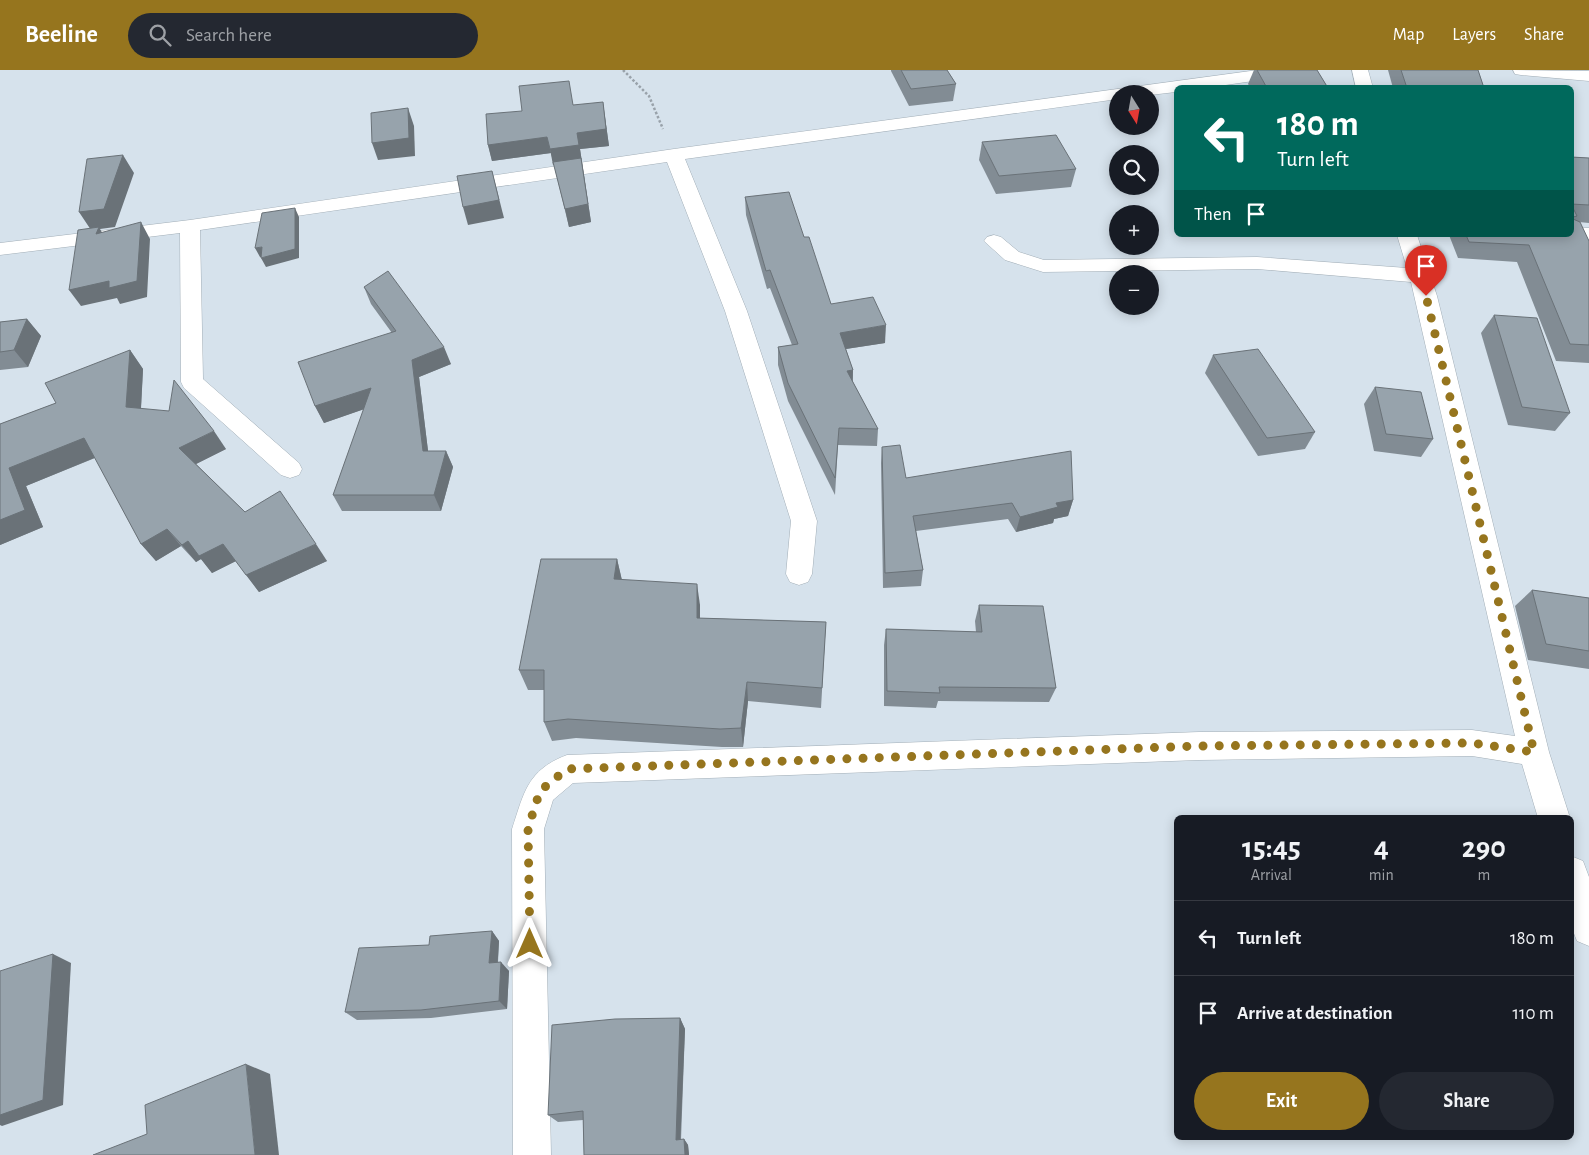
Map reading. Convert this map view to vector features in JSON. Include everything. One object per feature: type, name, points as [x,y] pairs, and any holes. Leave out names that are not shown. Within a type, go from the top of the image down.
[{"type":"street","points":[[1186,85],[1294,70]]},
{"type":"street","points":[[1360,70],[1364,85]]},
{"type":"street","points":[[1521,70],[1589,76]]},
{"type":"street","points":[[1159,89],[1174,87]]},
{"type":"street","points":[[0,249],[190,226],[674,155],[1109,95]]},
{"type":"street","points":[[674,155],[736,311],[804,522],[799,574]]},
{"type":"street","points":[[190,226],[192,382],[290,470]]},
{"type":"street","points":[[1574,233],[1589,234]]},
{"type":"street","points":[[1408,237],[1429,305],[1534,752],[1553,815]]},
{"type":"street","points":[[994,241],[1012,256],[1043,266],[1257,262],[1420,276]]},
{"type":"street","points":[[532,1155],[528,828],[540,791],[567,769],[1199,746],[1472,743],[1534,752]]},
{"type":"street","points":[[1574,882],[1589,929]]},
{"type":"path","points":[[624,70],[648,96],[674,155]]},
{"type":"building","points":[[901,70],[947,70],[956,84],[911,89]]},
{"type":"building","points":[[1257,70],[1317,70],[1326,85],[1265,85]]},
{"type":"building","points":[[1401,70],[1478,70],[1483,85],[1406,85]]},
{"type":"building","points":[[569,81],[573,105],[603,102],[606,129],[577,133],[579,145],[550,149],[547,137],[488,145],[486,114],[522,111],[519,86]]},
{"type":"building","points":[[408,108],[409,138],[372,143],[371,113]]},
{"type":"building","points":[[1056,135],[1076,169],[999,176],[982,142]]},
{"type":"building","points":[[123,155],[104,209],[79,212],[87,159]]},
{"type":"building","points":[[1574,157],[1589,158],[1589,205],[1574,204]]},
{"type":"building","points":[[581,158],[588,204],[565,209],[553,162]]},
{"type":"building","points":[[492,171],[499,200],[463,207],[457,176]]},
{"type":"building","points":[[789,192],[804,237],[809,237],[831,304],[873,297],[886,325],[840,333],[853,370],[847,371],[878,429],[839,428],[835,478],[788,383],[778,347],[798,344],[770,270],[766,271],[745,197]]},
{"type":"building","points":[[295,208],[295,249],[261,258],[262,247],[255,248],[262,213]]},
{"type":"building","points":[[1574,219],[1580,222],[1589,241],[1589,345],[1570,344],[1529,245],[1469,242],[1467,237],[1574,237]]},
{"type":"building","points":[[141,222],[137,281],[109,288],[109,281],[69,290],[78,230],[99,227],[96,234]]},
{"type":"building","points":[[388,271],[444,347],[412,360],[423,451],[446,451],[434,495],[333,495],[371,388],[315,406],[298,362],[396,331],[364,287]]},
{"type":"building","points":[[1494,315],[1537,318],[1570,413],[1522,407]]},
{"type":"building","points":[[27,319],[14,350],[0,352],[0,322]]},
{"type":"building","points":[[1258,349],[1315,432],[1267,438],[1213,355]]},
{"type":"building","points":[[130,350],[126,407],[169,411],[174,380],[214,431],[179,448],[245,512],[280,491],[316,544],[246,575],[223,544],[199,556],[188,541],[182,545],[167,529],[141,544],[84,438],[9,468],[25,510],[0,520],[0,424],[56,403],[45,383]]},
{"type":"building","points":[[1375,387],[1421,392],[1433,439],[1386,434]]},
{"type":"building","points":[[900,445],[906,478],[1071,451],[1073,500],[1056,503],[1058,507],[1020,517],[1012,503],[913,516],[923,570],[885,573],[882,447]]},
{"type":"building","points":[[541,559],[617,559],[614,579],[697,584],[697,618],[826,622],[822,688],[747,682],[741,728],[720,729],[568,719],[544,722],[544,670],[519,670]]},
{"type":"building","points":[[1532,590],[1589,598],[1589,651],[1546,644]]},
{"type":"building","points":[[979,605],[1043,606],[1056,688],[939,687],[940,693],[887,691],[886,629],[982,632]]},
{"type":"building","points":[[492,931],[489,963],[501,962],[499,1001],[421,1010],[345,1012],[359,948],[429,945],[430,936]]},
{"type":"building","points":[[53,954],[43,1100],[0,1115],[0,971]]},
{"type":"building","points":[[680,1018],[676,1140],[684,1139],[685,1155],[584,1155],[583,1111],[548,1115],[552,1025],[615,1019]]},
{"type":"building","points":[[246,1064],[255,1155],[93,1155],[147,1134],[145,1105]]},
{"type":"route","points":[[530,944],[528,828],[540,791],[567,769],[1199,746],[1472,743],[1534,752],[1426,296]]}]
